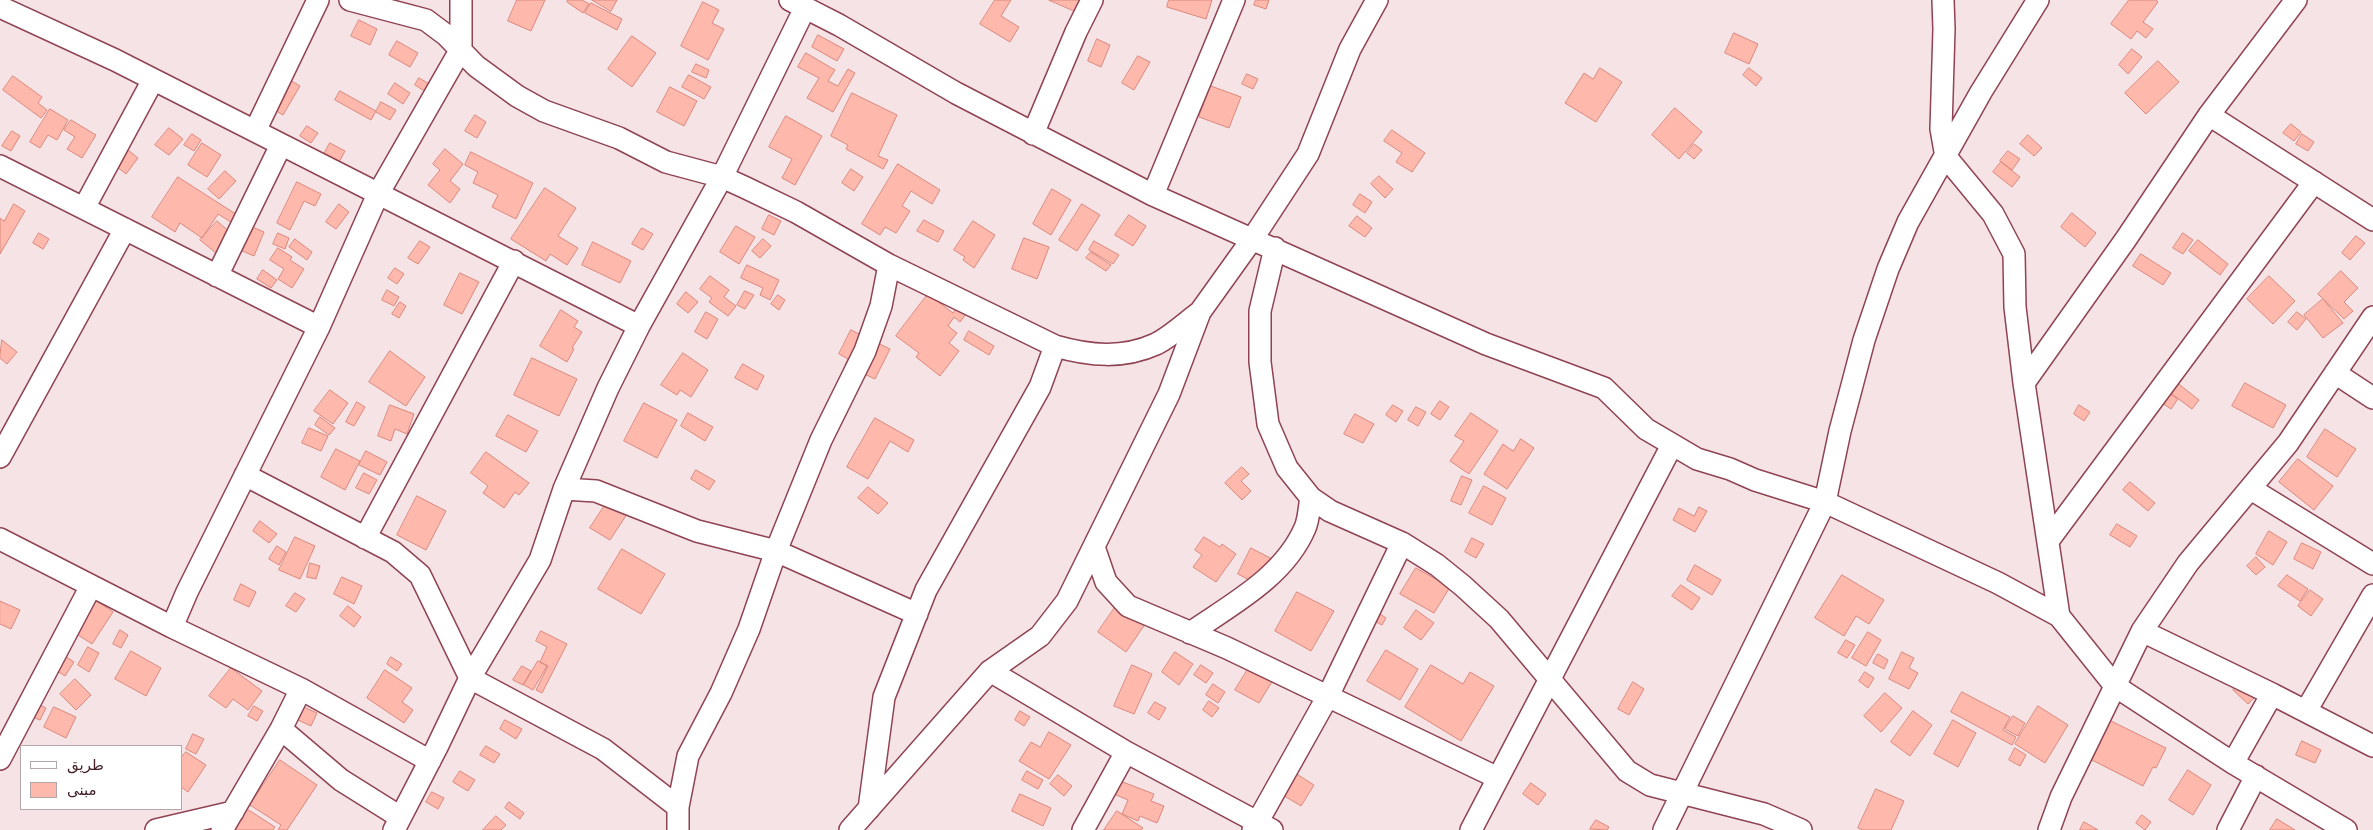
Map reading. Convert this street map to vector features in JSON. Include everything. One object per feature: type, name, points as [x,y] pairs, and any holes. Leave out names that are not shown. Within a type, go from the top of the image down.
[{"type":"street","points":[[255,131],[318,0]]},
{"type":"street","points":[[350,0],[426,20],[461,49],[476,66],[517,96],[544,111],[619,138],[666,162],[722,177],[796,212],[889,265],[1055,346],[1083,354],[1125,355],[1158,343],[1200,312]]},
{"type":"street","points":[[172,627],[319,327],[378,194],[461,49],[461,0]]},
{"type":"street","points":[[1033,134],[1092,0]]},
{"type":"street","points":[[1153,195],[1234,0]]},
{"type":"street","points":[[850,830],[990,671],[1040,636],[1066,602],[1169,394],[1200,312],[1253,238],[1308,154],[1350,49],[1377,0]]},
{"type":"street","points":[[1942,0],[1944,29],[1941,129],[1946,157],[1993,214],[2014,254],[2015,307],[2024,383],[2059,616]]},
{"type":"street","points":[[1664,830],[1684,793],[1825,502],[1840,431],[1864,340],[1888,270],[1908,222],[1981,92],[2038,0]]},
{"type":"street","points":[[2024,383],[2126,239],[2209,115],[2296,0]]},
{"type":"street","points":[[282,729],[341,780],[397,824],[470,678],[540,560],[564,488],[639,326],[722,177],[798,4],[956,93],[1153,195],[1253,238],[1486,344],[1604,388],[1646,429],[1697,459],[1825,502],[1998,583],[2059,616],[2115,686],[2233,763],[2346,830]]},
{"type":"street","points":[[0,7],[154,80],[639,326]]},
{"type":"street","points":[[84,208],[154,80]]},
{"type":"street","points":[[2209,115],[2373,220]]},
{"type":"street","points":[[217,276],[282,145]]},
{"type":"street","points":[[0,166],[319,327]]},
{"type":"street","points":[[2048,541],[2314,182]]},
{"type":"street","points":[[0,457],[124,230]]},
{"type":"street","points":[[1275,248],[1260,311],[1260,362],[1268,424],[1287,468],[1311,498],[1352,523],[1402,543],[1438,565],[1463,586],[1499,619],[1599,736],[1627,772],[1650,785],[1684,793],[1764,822],[1801,830]]},
{"type":"street","points":[[365,538],[514,261]]},
{"type":"street","points":[[678,830],[678,807],[688,756],[721,693],[749,629],[776,551],[821,440],[864,351],[881,306],[889,265]]},
{"type":"street","points":[[2049,830],[2061,797],[2142,631],[2188,564],[2288,443],[2373,317]]},
{"type":"street","points":[[869,809],[884,697],[926,590],[1040,387],[1055,346]]},
{"type":"street","points":[[2335,373],[2373,398]]},
{"type":"street","points":[[1471,830],[1672,445]]},
{"type":"street","points":[[245,475],[393,552],[420,575],[470,678],[603,749],[678,807]]},
{"type":"street","points":[[564,488],[596,491],[696,531],[776,551],[917,614]]},
{"type":"street","points":[[2251,489],[2373,564]]},
{"type":"street","points":[[1190,633],[1251,592],[1282,564],[1306,526],[1311,498]]},
{"type":"street","points":[[0,539],[172,627],[301,689],[430,761]]},
{"type":"street","points":[[990,671],[1126,752],[1260,828],[1328,696],[1402,543]]},
{"type":"street","points":[[1094,547],[1106,582],[1128,606],[1328,696],[1498,778]]},
{"type":"street","points":[[0,759],[91,586]]},
{"type":"street","points":[[2306,711],[2373,595]]},
{"type":"street","points":[[2142,631],[2272,694],[2373,746]]},
{"type":"street","points":[[222,830],[282,729],[301,689]]},
{"type":"street","points":[[2233,763],[2272,694]]},
{"type":"street","points":[[1082,830],[1126,752]]},
{"type":"street","points":[[2228,830],[2256,776]]},
{"type":"street","points":[[156,830],[233,812]]},
{"type":"building","points":[[517,0],[545,0],[531,31],[508,21]]},
{"type":"building","points":[[568,0],[582,0],[589,4],[583,13],[567,2]]},
{"type":"building","points":[[592,0],[617,0],[611,11]]},
{"type":"building","points":[[995,0],[1011,0],[1001,16],[1019,27],[1010,42],[980,24]]},
{"type":"building","points":[[1049,0],[1082,0],[1077,12]]},
{"type":"building","points":[[1169,0],[1212,0],[1206,19],[1167,7]]},
{"type":"building","points":[[1256,0],[1269,0],[1266,9],[1254,5]]},
{"type":"building","points":[[2129,0],[2156,0],[2158,2],[2143,22],[2153,29],[2146,38],[2137,31],[2131,39],[2111,24]]},
{"type":"building","points":[[703,2],[719,10],[712,23],[724,29],[708,60],[681,46]]},
{"type":"building","points":[[591,3],[622,19],[617,30],[585,13]]},
{"type":"building","points":[[359,20],[377,29],[370,45],[351,36]]},
{"type":"building","points":[[1734,33],[1758,44],[1749,64],[1725,53]]},
{"type":"building","points":[[818,35],[844,49],[837,61],[812,47]]},
{"type":"building","points":[[632,36],[656,53],[632,87],[608,69]]},
{"type":"building","points":[[1097,39],[1110,45],[1101,67],[1088,61]]},
{"type":"building","points":[[397,41],[418,53],[410,67],[389,55]]},
{"type":"building","points":[[2132,49],[2142,57],[2128,74],[2119,65]]},
{"type":"building","points":[[806,53],[835,70],[828,81],[838,86],[848,69],[855,73],[833,112],[807,98],[819,78],[798,67]]},
{"type":"building","points":[[1138,56],[1150,62],[1134,90],[1122,83]]},
{"type":"building","points":[[2158,61],[2179,82],[2146,114],[2125,93]]},
{"type":"building","points":[[696,64],[709,70],[706,78],[692,72]]},
{"type":"building","points":[[1600,68],[1622,82],[1596,122],[1565,103],[1584,73],[1593,79]]},
{"type":"building","points":[[1749,68],[1762,78],[1756,86],[1743,75]]},
{"type":"building","points":[[1247,74],[1258,79],[1253,89],[1242,84]]},
{"type":"building","points":[[689,75],[711,87],[704,99],[682,87]]},
{"type":"building","points":[[13,76],[42,97],[38,103],[47,110],[41,118],[3,90]]},
{"type":"building","points":[[419,78],[431,85],[426,92],[415,85]]},
{"type":"building","points":[[290,80],[300,86],[283,115],[273,109]]},
{"type":"building","points":[[395,83],[410,93],[403,104],[388,94]]},
{"type":"building","points":[[1211,86],[1241,97],[1229,128],[1199,117]]},
{"type":"building","points":[[670,87],[697,101],[684,126],[657,112]]},
{"type":"building","points":[[340,91],[376,111],[371,120],[335,100]]},
{"type":"building","points":[[852,93],[897,115],[878,156],[888,160],[883,169],[846,149],[848,145],[831,136]]},
{"type":"building","points":[[381,102],[396,110],[390,120],[376,112]]},
{"type":"building","points":[[1675,108],[1702,132],[1679,159],[1652,135]]},
{"type":"building","points":[[50,109],[68,120],[57,140],[48,135],[40,148],[30,142]]},
{"type":"building","points":[[475,115],[486,122],[477,138],[465,131]]},
{"type":"building","points":[[786,116],[822,136],[795,185],[782,178],[792,159],[769,147]]},
{"type":"building","points":[[71,120],[96,135],[82,158],[67,149],[75,137],[64,130]]},
{"type":"building","points":[[2291,124],[2301,132],[2294,141],[2283,133]]},
{"type":"building","points":[[307,126],[318,133],[311,143],[300,136]]},
{"type":"building","points":[[169,128],[183,139],[169,155],[155,145]]},
{"type":"building","points":[[1392,130],[1425,153],[1412,172],[1396,162],[1402,153],[1384,141]]},
{"type":"building","points":[[12,131],[20,136],[11,151],[2,146]]},
{"type":"building","points":[[192,134],[201,140],[194,151],[184,145]]},
{"type":"building","points":[[2302,134],[2314,142],[2308,151],[2296,144]]},
{"type":"building","points":[[2028,135],[2042,148],[2034,156],[2020,144]]},
{"type":"building","points":[[202,143],[221,155],[207,177],[188,165]]},
{"type":"building","points":[[330,143],[345,151],[338,164],[323,156]]},
{"type":"building","points":[[1694,144],[1702,150],[1694,159],[1687,153]]},
{"type":"building","points":[[123,146],[138,158],[126,174],[111,162]]},
{"type":"building","points":[[445,149],[463,164],[450,181],[460,189],[450,203],[428,185],[440,170],[433,164]]},
{"type":"building","points":[[2008,151],[2020,159],[2012,170],[2000,161]]},
{"type":"building","points":[[471,152],[533,183],[516,219],[492,207],[498,195],[473,183],[478,172],[465,165]]},
{"type":"building","points":[[2001,162],[2020,177],[2012,187],[1993,172]]},
{"type":"building","points":[[898,164],[940,190],[932,204],[911,191],[902,206],[910,211],[896,233],[885,227],[880,235],[862,224]]},
{"type":"building","points":[[851,169],[863,177],[854,191],[842,183]]},
{"type":"building","points":[[225,171],[236,181],[219,199],[208,189]]},
{"type":"building","points":[[1379,176],[1393,189],[1385,198],[1371,184]]},
{"type":"building","points":[[178,177],[242,218],[237,226],[218,214],[202,238],[180,223],[175,232],[152,217]]},
{"type":"building","points":[[297,182],[321,194],[315,206],[304,201],[290,230],[277,223]]},
{"type":"building","points":[[545,188],[576,208],[558,236],[578,248],[567,265],[550,254],[546,261],[511,239]]},
{"type":"building","points":[[1052,189],[1071,200],[1051,235],[1033,224]]},
{"type":"building","points":[[1360,194],[1372,202],[1365,213],[1353,205]]},
{"type":"building","points":[[14,204],[25,211],[0,254],[0,218],[4,221]]},
{"type":"building","points":[[339,204],[349,212],[336,229],[326,222]]},
{"type":"building","points":[[1082,204],[1100,215],[1077,251],[1059,240]]},
{"type":"building","points":[[2072,213],[2096,233],[2085,247],[2061,227]]},
{"type":"building","points":[[769,215],[781,221],[774,235],[762,229]]},
{"type":"building","points":[[1129,215],[1146,226],[1133,246],[1115,235]]},
{"type":"building","points":[[1357,216],[1372,228],[1365,237],[1349,226]]},
{"type":"building","points":[[924,220],[944,231],[938,242],[917,231]]},
{"type":"building","points":[[217,221],[233,235],[216,253],[200,240]]},
{"type":"building","points":[[973,221],[995,235],[974,268],[963,260],[965,257],[954,250]]},
{"type":"building","points":[[250,226],[264,232],[254,256],[240,250]]},
{"type":"building","points":[[736,226],[755,237],[739,264],[720,252]]},
{"type":"building","points":[[642,228],[653,234],[643,250],[632,244]]},
{"type":"building","points":[[39,233],[49,239],[43,249],[33,243]]},
{"type":"building","points":[[278,233],[289,238],[285,249],[273,244]]},
{"type":"building","points":[[2183,233],[2193,240],[2183,254],[2173,248]]},
{"type":"building","points":[[2356,236],[2365,243],[2350,260],[2342,253]]},
{"type":"building","points":[[1024,238],[1049,247],[1037,279],[1012,269]]},
{"type":"building","points":[[295,239],[312,252],[307,260],[289,247]]},
{"type":"building","points":[[763,239],[771,246],[760,258],[752,251]]},
{"type":"building","points":[[2198,240],[2228,264],[2220,275],[2189,251]]},
{"type":"building","points":[[420,241],[430,247],[418,264],[408,258]]},
{"type":"building","points":[[1094,241],[1119,255],[1113,264],[1089,250]]},
{"type":"building","points":[[593,242],[631,261],[620,283],[582,265]]},
{"type":"building","points":[[278,248],[292,257],[290,260],[304,269],[292,288],[278,279],[284,269],[270,260]]},
{"type":"building","points":[[1091,252],[1111,265],[1106,271],[1086,258]]},
{"type":"building","points":[[2141,254],[2171,273],[2163,285],[2133,266]]},
{"type":"building","points":[[747,265],[779,280],[770,300],[760,295],[763,288],[741,278]]},
{"type":"building","points":[[395,268],[404,274],[397,284],[388,278]]},
{"type":"building","points":[[263,270],[277,280],[271,288],[257,279]]},
{"type":"building","points":[[2341,271],[2358,288],[2344,302],[2353,311],[2344,319],[2318,294]]},
{"type":"building","points":[[460,273],[479,282],[462,314],[444,305]]},
{"type":"building","points":[[710,276],[729,290],[724,297],[736,306],[728,316],[709,302],[712,298],[700,289]]},
{"type":"building","points":[[2269,276],[2295,301],[2273,324],[2247,299]]},
{"type":"building","points":[[387,290],[399,297],[394,306],[382,300]]},
{"type":"building","points":[[745,291],[754,295],[745,309],[737,305]]},
{"type":"building","points":[[686,292],[698,302],[688,313],[677,304]]},
{"type":"building","points":[[928,294],[953,313],[963,300],[972,306],[960,322],[954,317],[948,326],[957,333],[949,343],[959,351],[940,376],[916,357],[919,353],[896,336]]},
{"type":"building","points":[[778,295],[785,300],[779,310],[771,304]]},
{"type":"building","points":[[2323,299],[2343,323],[2323,338],[2304,315]]},
{"type":"building","points":[[400,302],[406,306],[399,318],[392,314]]},
{"type":"building","points":[[561,310],[578,321],[574,327],[582,332],[572,348],[574,349],[567,362],[540,346]]},
{"type":"building","points":[[706,312],[718,319],[707,339],[695,332]]},
{"type":"building","points":[[2297,312],[2306,319],[2297,330],[2288,322]]},
{"type":"building","points":[[851,330],[890,349],[875,379],[845,365],[848,359],[839,354]]},
{"type":"building","points":[[969,331],[994,346],[989,355],[964,340]]},
{"type":"building","points":[[2,340],[17,352],[7,364],[0,358]]},
{"type":"building","points":[[390,351],[425,377],[406,406],[369,382]]},
{"type":"building","points":[[683,353],[708,370],[691,397],[680,390],[677,395],[661,385]]},
{"type":"building","points":[[532,358],[577,379],[559,416],[514,395]]},
{"type":"building","points":[[743,364],[764,376],[757,390],[735,378]]},
{"type":"building","points":[[2176,382],[2199,400],[2192,409],[2168,391]]},
{"type":"building","points":[[2245,383],[2286,405],[2273,428],[2232,406]]},
{"type":"building","points":[[330,390],[348,403],[333,424],[314,411]]},
{"type":"building","points":[[2169,393],[2178,399],[2171,409],[2162,403]]},
{"type":"building","points":[[1440,401],[1449,407],[1440,420],[1431,414]]},
{"type":"building","points":[[357,402],[365,407],[354,426],[346,422]]},
{"type":"building","points":[[644,403],[677,420],[657,458],[624,441]]},
{"type":"building","points":[[390,405],[414,414],[407,434],[395,429],[391,441],[378,436]]},
{"type":"building","points":[[1393,405],[1403,411],[1396,422],[1386,415]]},
{"type":"building","points":[[2079,405],[2090,412],[2084,421],[2074,414]]},
{"type":"building","points":[[1416,407],[1426,412],[1418,426],[1408,420]]},
{"type":"building","points":[[688,413],[713,427],[705,441],[681,426]]},
{"type":"building","points":[[1471,413],[1498,431],[1469,474],[1450,461],[1464,441],[1455,436]]},
{"type":"building","points":[[1355,414],[1374,424],[1363,443],[1344,434]]},
{"type":"building","points":[[508,415],[538,431],[526,452],[496,436]]},
{"type":"building","points":[[320,417],[335,428],[329,435],[315,425]]},
{"type":"building","points":[[875,418],[914,440],[908,452],[890,441],[868,479],[847,467]]},
{"type":"building","points":[[309,428],[328,436],[321,451],[302,443]]},
{"type":"building","points":[[2325,429],[2356,449],[2337,477],[2307,457]]},
{"type":"building","points":[[1521,439],[1534,448],[1507,489],[1484,474],[1503,444],[1513,451]]},
{"type":"building","points":[[336,449],[360,461],[345,490],[321,477]]},
{"type":"building","points":[[366,451],[387,462],[380,475],[359,465]]},
{"type":"building","points":[[486,452],[529,483],[519,495],[515,492],[504,508],[483,493],[488,486],[471,473]]},
{"type":"building","points":[[2298,459],[2333,486],[2314,510],[2279,482]]},
{"type":"building","points":[[1242,467],[1249,474],[1241,481],[1251,491],[1242,500],[1225,483]]},
{"type":"building","points":[[696,470],[715,481],[709,490],[691,479]]},
{"type":"building","points":[[364,473],[377,480],[369,494],[356,488]]},
{"type":"building","points":[[1462,476],[1472,480],[1461,505],[1451,501]]},
{"type":"building","points":[[2130,482],[2155,503],[2148,511],[2123,490]]},
{"type":"building","points":[[1484,486],[1506,498],[1492,525],[1469,513]]},
{"type":"building","points":[[868,487],[888,503],[878,514],[858,498]]},
{"type":"building","points":[[417,496],[446,511],[426,550],[397,535]]},
{"type":"building","points":[[611,496],[631,508],[610,540],[590,528]]},
{"type":"building","points":[[1699,507],[1707,511],[1695,532],[1673,520],[1679,508],[1694,516]]},
{"type":"building","points":[[260,521],[277,534],[269,543],[253,531]]},
{"type":"building","points":[[2117,524],[2137,536],[2130,547],[2110,535]]},
{"type":"building","points":[[2269,531],[2287,542],[2273,565],[2256,554]]},
{"type":"building","points":[[295,537],[315,546],[300,579],[279,570]]},
{"type":"building","points":[[1204,537],[1220,547],[1222,544],[1236,554],[1216,582],[1193,567],[1202,555],[1195,550]]},
{"type":"building","points":[[1472,538],[1484,544],[1476,558],[1465,552]]},
{"type":"building","points":[[2302,543],[2321,552],[2313,569],[2294,559]]},
{"type":"building","points":[[277,546],[286,552],[279,565],[269,559]]},
{"type":"building","points":[[1251,548],[1274,560],[1260,586],[1238,574]]},
{"type":"building","points":[[622,549],[665,574],[641,614],[598,589]]},
{"type":"building","points":[[2256,557],[2265,567],[2256,575],[2247,566]]},
{"type":"building","points":[[310,563],[320,566],[316,579],[307,577]]},
{"type":"building","points":[[1695,565],[1721,580],[1712,595],[1687,580]]},
{"type":"building","points":[[1416,568],[1450,587],[1434,613],[1400,594]]},
{"type":"building","points":[[1842,575],[1884,600],[1869,624],[1856,616],[1844,636],[1815,618]]},
{"type":"building","points":[[2287,575],[2308,589],[2300,601],[2278,586]]},
{"type":"building","points":[[342,577],[362,586],[354,604],[334,594]]},
{"type":"building","points":[[241,584],[256,592],[249,607],[234,600]]},
{"type":"building","points":[[1681,585],[1700,598],[1692,610],[1672,596]]},
{"type":"building","points":[[2310,590],[2323,599],[2311,616],[2298,606]]},
{"type":"building","points":[[1297,592],[1334,611],[1311,651],[1275,631]]},
{"type":"building","points":[[295,593],[305,599],[296,612],[286,606]]},
{"type":"building","points":[[93,598],[113,612],[92,644],[72,631]]},
{"type":"building","points":[[0,601],[20,610],[11,629],[0,624]]},
{"type":"building","points":[[1118,603],[1154,611],[1126,652],[1098,632]]},
{"type":"building","points":[[348,606],[361,617],[354,627],[340,616]]},
{"type":"building","points":[[1416,610],[1434,623],[1421,640],[1404,628]]},
{"type":"building","points":[[1377,612],[1386,618],[1382,625],[1372,620]]},
{"type":"building","points":[[120,630],[128,635],[121,648],[113,644]]},
{"type":"building","points":[[541,631],[567,644],[542,693],[536,690],[548,666],[540,662],[547,647],[536,641]]},
{"type":"building","points":[[1868,632],[1881,640],[1866,666],[1852,658]]},
{"type":"building","points":[[1846,640],[1855,645],[1847,658],[1838,653]]},
{"type":"building","points":[[88,647],[99,653],[89,672],[78,665]]},
{"type":"building","points":[[1386,650],[1418,669],[1400,700],[1367,681]]},
{"type":"building","points":[[131,651],[161,668],[146,696],[115,679]]},
{"type":"building","points":[[1175,652],[1193,664],[1179,685],[1162,672]]},
{"type":"building","points":[[1902,652],[1914,658],[1909,668],[1918,673],[1909,689],[1889,679]]},
{"type":"building","points":[[1878,654],[1888,660],[1884,669],[1873,663]]},
{"type":"building","points":[[63,655],[74,662],[65,676],[54,669]]},
{"type":"building","points":[[391,657],[402,664],[397,671],[387,664]]},
{"type":"building","points":[[538,661],[547,666],[533,690],[524,685]]},
{"type":"building","points":[[1132,665],[1152,674],[1134,714],[1114,706]]},
{"type":"building","points":[[1201,665],[1213,673],[1206,683],[1194,675]]},
{"type":"building","points":[[1431,665],[1463,684],[1470,672],[1494,686],[1461,741],[1405,707]]},
{"type":"building","points":[[522,666],[531,671],[523,685],[513,680]]},
{"type":"building","points":[[1250,666],[1273,680],[1259,703],[1235,690]]},
{"type":"building","points":[[231,668],[262,691],[248,710],[233,699],[226,708],[209,696]]},
{"type":"building","points":[[385,670],[412,688],[402,702],[413,710],[404,723],[367,698]]},
{"type":"building","points":[[1865,672],[1874,678],[1868,688],[1859,681]]},
{"type":"building","points":[[75,679],[91,695],[76,710],[60,694]]},
{"type":"building","points":[[1633,682],[1644,689],[1629,715],[1618,709]]},
{"type":"building","points":[[2241,682],[2256,696],[2248,704],[2233,690]]},
{"type":"building","points":[[1213,684],[1225,692],[1218,703],[1206,695]]},
{"type":"building","points":[[1962,692],[2010,717],[2003,730],[2016,737],[2012,745],[1951,712]]},
{"type":"building","points":[[1885,693],[1902,708],[1881,732],[1864,716]]},
{"type":"building","points":[[1209,701],[1219,708],[1212,717],[1203,710]]},
{"type":"building","points":[[1155,702],[1166,708],[1159,720],[1148,713]]},
{"type":"building","points":[[36,703],[46,708],[40,720],[30,716]]},
{"type":"building","points":[[254,706],[263,711],[257,721],[248,716]]},
{"type":"building","points":[[2038,706],[2068,725],[2045,763],[2015,744]]},
{"type":"building","points":[[54,707],[76,717],[66,738],[44,727]]},
{"type":"building","points":[[304,707],[317,713],[311,726],[298,720]]},
{"type":"building","points":[[1020,711],[1030,717],[1024,726],[1015,720]]},
{"type":"building","points":[[1913,711],[1932,725],[1910,756],[1891,742]]},
{"type":"building","points":[[2013,716],[2025,723],[2018,736],[2005,729]]},
{"type":"building","points":[[505,720],[522,729],[516,739],[500,729]]},
{"type":"building","points":[[1953,720],[1976,733],[1958,767],[1934,754]]},
{"type":"building","points":[[2111,721],[2166,748],[2156,768],[2153,767],[2143,786],[2092,760]]},
{"type":"building","points":[[1049,732],[1071,745],[1049,779],[1019,761],[1031,742],[1040,747]]},
{"type":"building","points":[[193,734],[204,739],[196,754],[186,749]]},
{"type":"building","points":[[2302,741],[2321,750],[2315,763],[2296,755]]},
{"type":"building","points":[[486,746],[500,754],[494,763],[480,755]]},
{"type":"building","points":[[2015,748],[2026,755],[2020,766],[2009,760]]},
{"type":"building","points":[[186,752],[206,765],[188,792],[182,788],[182,757]]},
{"type":"building","points":[[280,760],[317,785],[287,830],[278,830],[281,825],[250,805]]},
{"type":"building","points":[[2188,770],[2211,785],[2193,815],[2169,800]]},
{"type":"building","points":[[460,771],[475,780],[468,791],[453,782]]},
{"type":"building","points":[[1027,771],[1043,780],[1038,789],[1022,780]]},
{"type":"building","points":[[1295,773],[1314,785],[1301,806],[1281,794]]},
{"type":"building","points":[[1058,775],[1072,786],[1064,796],[1050,784]]},
{"type":"building","points":[[1115,779],[1154,794],[1151,801],[1164,806],[1157,823],[1140,816],[1138,821],[1122,814],[1128,800],[1109,792]]},
{"type":"building","points":[[1531,783],[1546,794],[1538,805],[1523,794]]},
{"type":"building","points":[[1876,789],[1904,801],[1891,830],[1863,830],[1858,828]]},
{"type":"building","points":[[432,792],[444,798],[438,809],[426,802]]},
{"type":"building","points":[[1020,794],[1051,808],[1043,826],[1012,811]]},
{"type":"building","points":[[509,802],[524,813],[520,819],[505,808]]},
{"type":"building","points":[[247,809],[275,827],[273,830],[234,830]]},
{"type":"building","points":[[1117,811],[1143,828],[1141,830],[1104,830]]},
{"type":"building","points":[[2142,815],[2151,822],[2145,830],[2136,823]]},
{"type":"building","points":[[496,816],[506,825],[501,830],[483,830]]},
{"type":"building","points":[[2277,819],[2295,830],[2270,830]]},
{"type":"building","points":[[1596,820],[1609,827],[1607,830],[1590,829]]},
{"type":"building","points":[[2084,822],[2098,830],[2080,830]]}]
